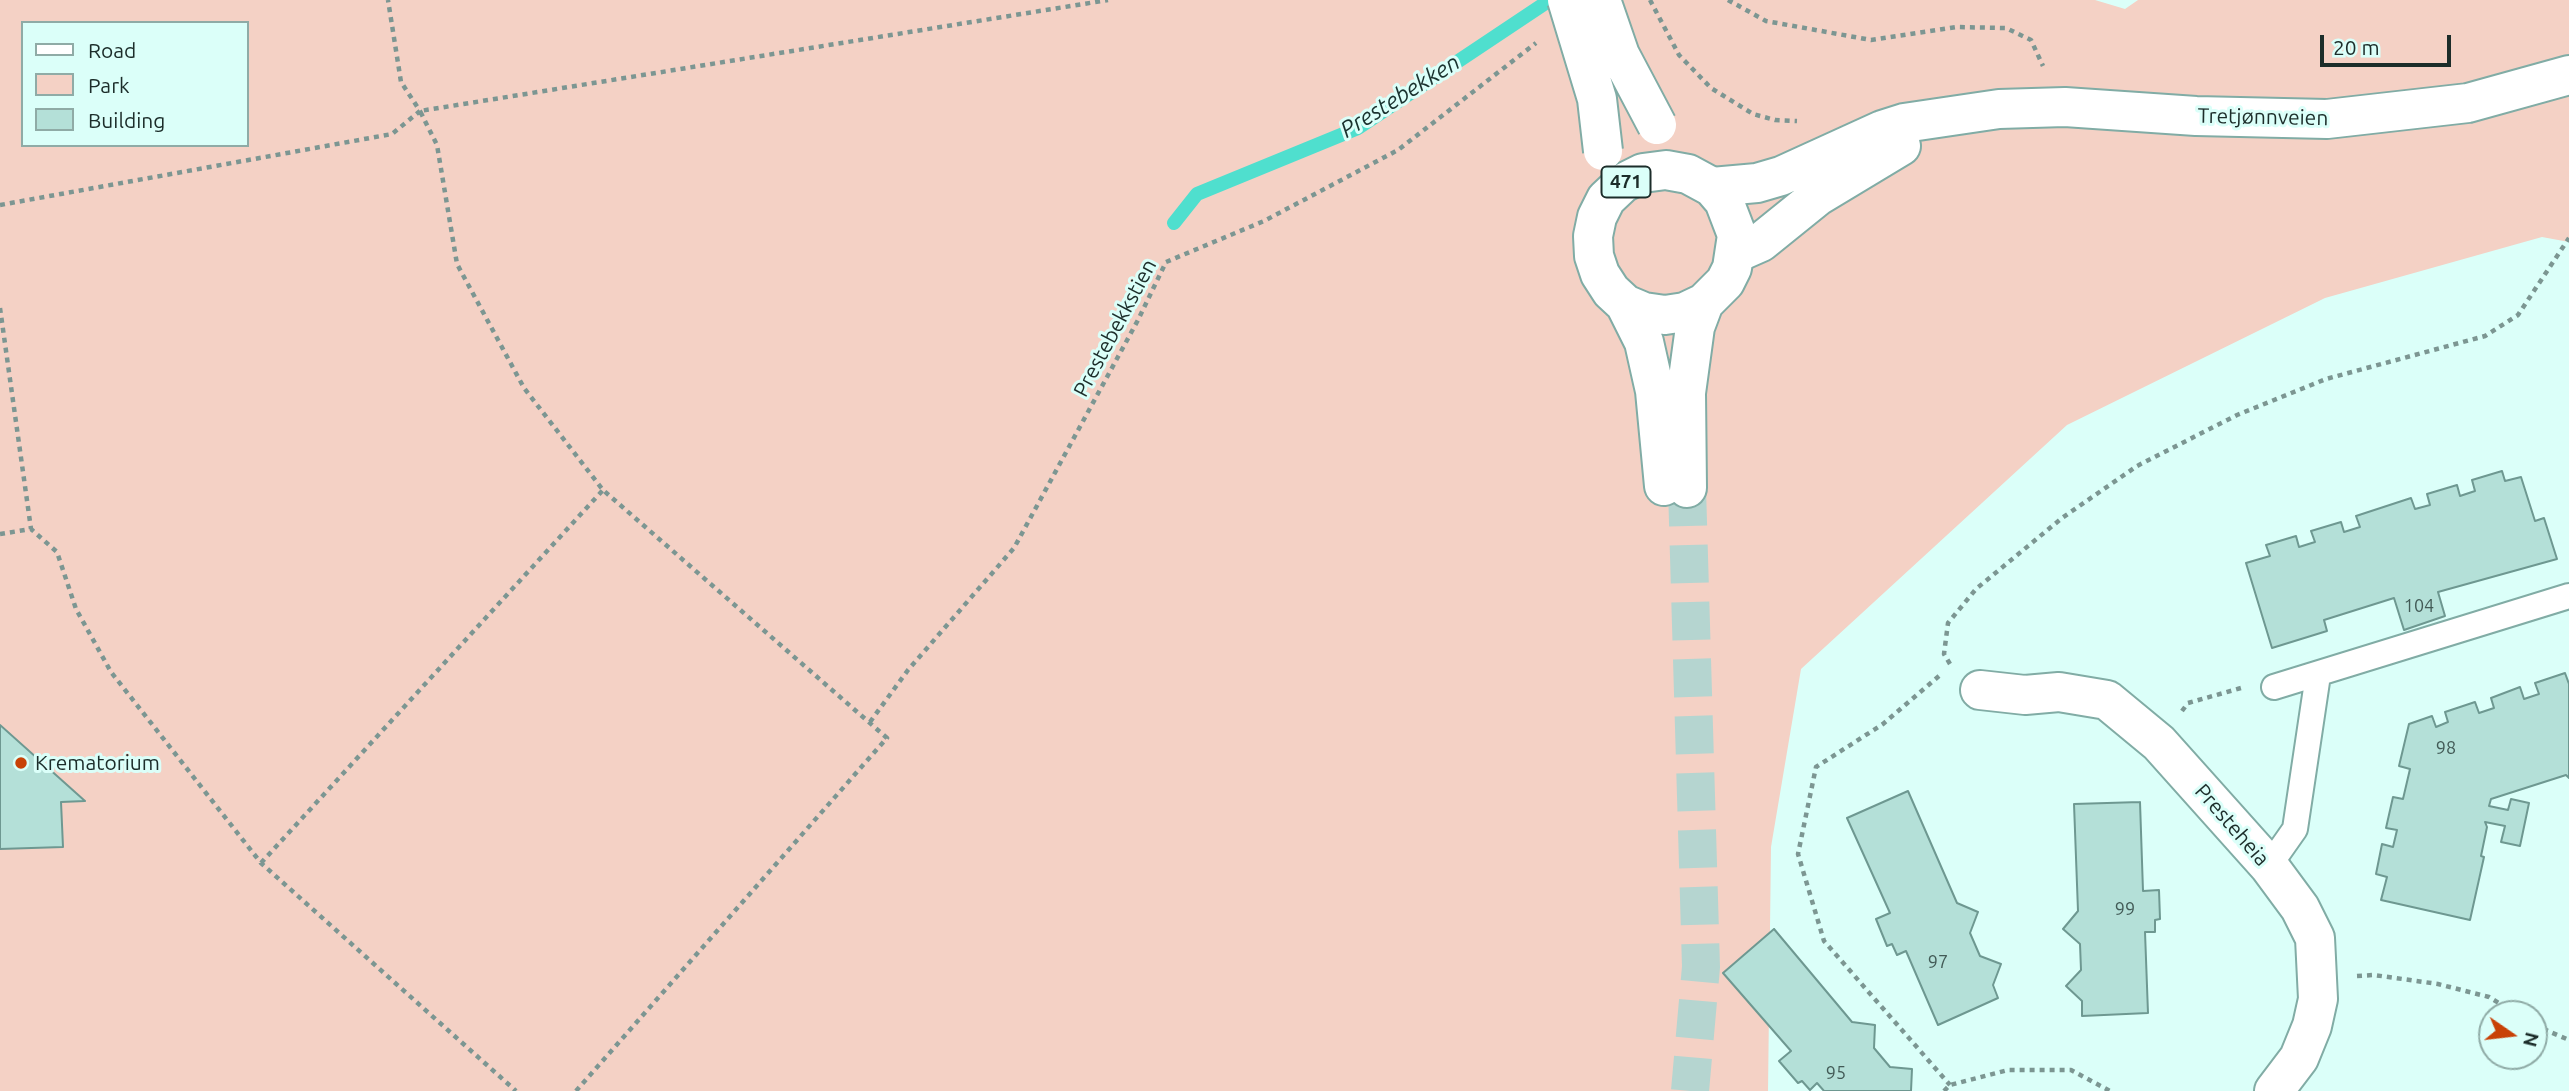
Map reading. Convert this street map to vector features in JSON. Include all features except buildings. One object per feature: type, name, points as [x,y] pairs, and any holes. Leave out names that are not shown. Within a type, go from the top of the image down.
[{"type":"street","name":"471","points":[[1567,0],[1597,99],[1606,199],[1592,236],[1594,256],[1600,274],[1611,291],[1625,303],[1644,312],[1665,315],[1685,312],[1704,303],[1725,282],[1736,253],[1737,235],[1724,201],[1700,181],[1657,125],[1620,55],[1601,0]]},
{"type":"street","name":"Tretjønnveien","points":[[1700,181],[1757,183],[1781,176],[1882,130],[1928,119],[1999,109],[2065,107],[2196,116],[2327,119],[2468,103],[2569,75]]},
{"type":"street","name":"Tretjønnveien","points":[[1736,253],[1761,242],[1818,196],[1874,159],[1954,117]]},
{"type":"street","name":"471","points":[[1606,199],[1623,183],[1643,173],[1666,170],[1700,181]]},
{"type":"street","name":"471","points":[[1625,303],[1644,342],[1676,487],[1695,327],[1704,303]]},
{"type":"street","name":"Presteheia","points":[[1980,690],[2025,695],[2059,692],[2107,700],[2160,743],[2269,866],[2300,908],[2315,937],[2318,999],[2312,1026],[2299,1058],[2274,1091]]},
{"type":"lane","points":[[2274,687],[2569,596]]},
{"type":"lane","points":[[2269,866],[2295,829],[2318,675]]},
{"type":"path","points":[[388,0],[401,82],[437,145],[457,264],[524,388],[603,490],[887,738],[576,1091]]},
{"type":"path","points":[[0,205],[392,134],[419,111],[1108,0]]},
{"type":"path","points":[[1650,0],[1679,55],[1711,88],[1754,114],[1786,122],[1806,121]]},
{"type":"path","points":[[1728,0],[1766,21],[1871,40],[1956,27],[2006,28],[2031,40],[2044,67]]},
{"type":"path","name":"Prestebekkstien","points":[[870,722],[908,670],[1014,548],[1138,320],[1166,261],[1264,221],[1398,150],[1541,39]]},
{"type":"path","points":[[1950,1085],[1824,941],[1798,854],[1816,767],[1883,724],[1951,666],[1944,654],[1948,623],[1976,589],[2073,510],[2137,466],[2237,415],[2326,379],[2485,336],[2518,315],[2569,239]]},
{"type":"path","points":[[0,308],[31,529],[57,552],[76,609],[111,673],[261,863],[516,1091]]},
{"type":"path","points":[[261,863],[603,490]]},
{"type":"path","points":[[0,534],[31,529]]},
{"type":"path","points":[[2160,743],[2188,703],[2263,681],[2274,687]]},
{"type":"path","points":[[2317,978],[2374,975],[2438,984],[2494,1000]]},
{"type":"path","points":[[2548,1031],[2569,1040]]},
{"type":"path","points":[[1944,1091],[1950,1085],[2008,1070],[2071,1070],[2110,1091]]},
{"type":"green space","points":[[0,0],[2095,0],[2125,9],[2138,0],[2569,0],[2569,242],[2542,237],[2325,298],[2067,425],[1801,669],[1771,847],[1768,1091],[0,1091]]},
{"type":"waterway","name":"Prestebekken","points":[[1174,223],[1197,194],[1358,128],[1550,0]]},
{"type":"tunnel","points":[[1687,488],[1701,967],[1690,1091]]},
{"type":"place","name":"Krematorium","points":[[21,763]]}]
